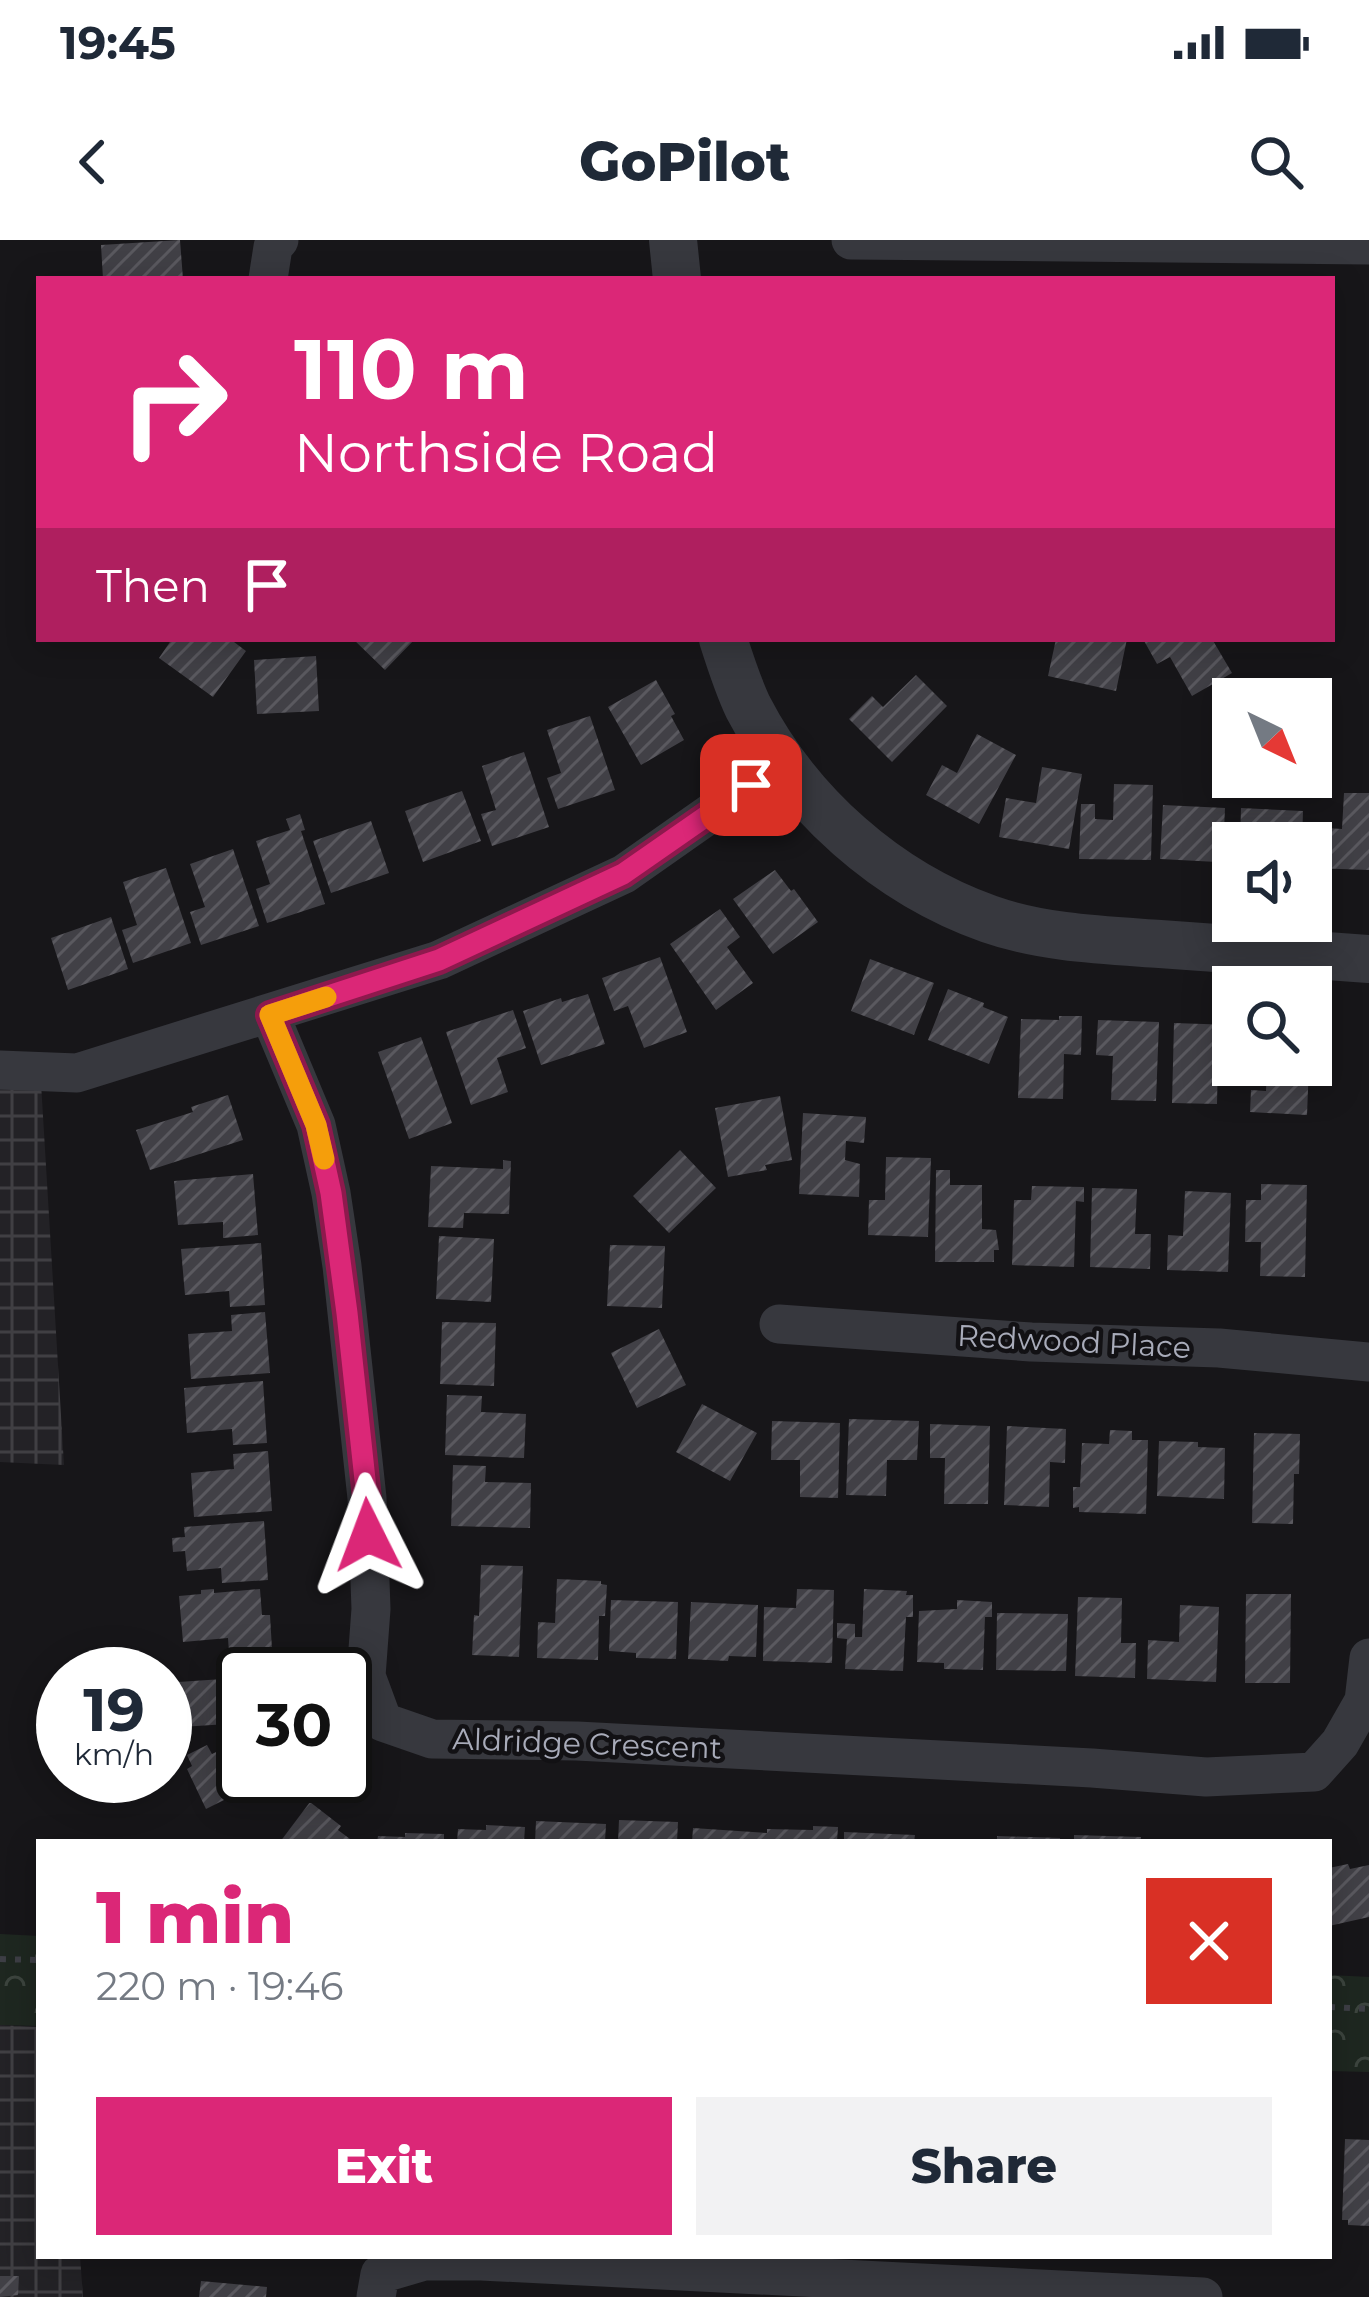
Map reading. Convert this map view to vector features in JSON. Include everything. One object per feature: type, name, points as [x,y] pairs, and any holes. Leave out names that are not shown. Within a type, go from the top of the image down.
[{"type":"street","points":[[268,276],[279,240]]},
{"type":"street","points":[[673,240],[677,276]]},
{"type":"street","points":[[851,240],[1369,245]]},
{"type":"street","points":[[1100,241],[1103,276]]},
{"type":"street","points":[[724,642],[747,706],[782,763],[813,801],[875,860],[941,898],[992,920],[1069,937],[1369,959]]},
{"type":"street","points":[[0,1070],[77,1073],[439,960],[623,874],[782,763]]},
{"type":"street","name":"Aldridge Crescent","points":[[270,1015],[316,1125],[331,1193],[367,1498],[371,1609],[366,1676],[383,1722],[432,1739],[577,1741],[1205,1777],[1314,1772],[1340,1743],[1364,1701],[1369,1658]]},
{"type":"street","name":"Redwood Place","points":[[778,1324],[1031,1342],[1219,1348],[1369,1362]]},
{"type":"street","points":[[376,2297],[380,2275],[424,2261],[481,2260],[1203,2297]]},
{"type":"path","points":[[0,1960],[36,1960]]},
{"type":"path","points":[[1332,2007],[1369,2008]]},
{"type":"shaded area","points":[[0,1083],[41,1083],[64,1465],[0,1462]]},
{"type":"shaded area","points":[[0,2025],[36,2027],[36,2259],[80,2259],[83,2297],[0,2297]]},
{"type":"green space","points":[[0,1934],[36,1936],[36,2026],[0,2025]]},
{"type":"green space","points":[[1332,1975],[1369,1977],[1369,2072],[1332,2071]]},
{"type":"building","points":[[180,240],[183,276],[103,276],[101,245]]},
{"type":"building","points":[[170,642],[234,642],[246,651],[213,697],[159,658]]},
{"type":"building","points":[[356,642],[412,642],[385,670]]},
{"type":"building","points":[[1055,642],[1126,642],[1116,691],[1048,676]]},
{"type":"building","points":[[1145,642],[1214,642],[1232,673],[1212,678],[1212,684],[1192,696],[1170,657],[1157,664]]},
{"type":"building","points":[[316,656],[319,711],[257,714],[254,660]]},
{"type":"building","points":[[916,675],[947,706],[892,762],[849,719],[872,696],[883,707]]},
{"type":"building","points":[[656,680],[684,740],[641,765],[608,707]]},
{"type":"building","points":[[590,716],[615,790],[558,809],[547,778],[561,773],[547,730]]},
{"type":"building","points":[[977,734],[1016,755],[979,824],[926,795],[942,765],[957,773]]},
{"type":"building","points":[[524,752],[549,827],[492,846],[481,814],[496,810],[482,766]]},
{"type":"building","points":[[1042,767],[1082,774],[1069,849],[999,837],[1006,798],[1036,803]]},
{"type":"building","points":[[1114,784],[1153,785],[1151,860],[1079,859],[1081,804],[1095,804],[1095,819],[1113,820]]},
{"type":"building","points":[[462,791],[481,841],[423,862],[405,811]]},
{"type":"building","points":[[1344,793],[1369,793],[1369,870],[1332,869],[1332,828],[1342,829]]},
{"type":"building","points":[[1163,805],[1225,808],[1224,822],[1212,822],[1212,862],[1160,859]]},
{"type":"building","points":[[1241,808],[1303,811],[1303,822],[1241,822]]},
{"type":"building","points":[[300,814],[325,904],[267,923],[256,889],[270,884],[256,841],[290,830],[286,819]]},
{"type":"building","points":[[371,821],[389,873],[331,893],[313,841]]},
{"type":"building","points":[[233,849],[259,926],[201,945],[190,912],[205,907],[190,864]]},
{"type":"building","points":[[166,868],[191,943],[133,963],[122,930],[137,925],[123,882]]},
{"type":"building","points":[[775,870],[818,922],[773,954],[733,899]]},
{"type":"building","points":[[720,909],[740,937],[727,947],[753,983],[716,1010],[670,944]]},
{"type":"building","points":[[111,917],[128,969],[68,990],[51,938]]},
{"type":"building","points":[[660,957],[687,1032],[644,1048],[628,1006],[614,1011],[602,978]]},
{"type":"building","points":[[870,959],[934,983],[914,1035],[851,1011]]},
{"type":"building","points":[[948,989],[1008,1017],[989,1064],[928,1040]]},
{"type":"building","points":[[588,994],[605,1044],[541,1065],[523,1011]]},
{"type":"building","points":[[513,1010],[526,1048],[497,1058],[508,1092],[471,1105],[446,1032]]},
{"type":"building","points":[[1059,1016],[1082,1016],[1081,1055],[1064,1054],[1063,1099],[1018,1098],[1021,1019],[1059,1020]]},
{"type":"building","points":[[1098,1020],[1159,1022],[1156,1101],[1111,1100],[1113,1056],[1096,1055]]},
{"type":"building","points":[[1174,1023],[1212,1024],[1212,1086],[1217,1086],[1217,1104],[1172,1103]]},
{"type":"building","points":[[421,1037],[452,1123],[409,1139],[378,1052]]},
{"type":"building","points":[[1266,1086],[1308,1086],[1307,1115],[1250,1112],[1251,1090],[1266,1091]]},
{"type":"building","points":[[228,1095],[243,1140],[150,1170],[136,1130]]},
{"type":"building","points":[[780,1096],[792,1160],[728,1177],[715,1108]]},
{"type":"building","points":[[803,1113],[866,1117],[864,1143],[846,1141],[845,1160],[860,1164],[859,1197],[799,1194]]},
{"type":"building","points":[[680,1150],[716,1188],[669,1233],[633,1196]]},
{"type":"building","points":[[886,1157],[931,1158],[928,1237],[868,1235],[869,1200],[885,1200]]},
{"type":"building","points":[[503,1160],[511,1161],[509,1214],[464,1213],[463,1228],[428,1227],[431,1166],[503,1169]]},
{"type":"building","points":[[936,1170],[950,1170],[950,1185],[982,1185],[982,1229],[996,1230],[999,1250],[994,1250],[994,1262],[935,1262]]},
{"type":"building","points":[[253,1174],[258,1235],[223,1238],[223,1222],[178,1225],[174,1181]]},
{"type":"building","points":[[1261,1184],[1307,1185],[1305,1277],[1260,1276],[1261,1242],[1245,1242],[1246,1200],[1261,1200]]},
{"type":"building","points":[[1032,1186],[1084,1187],[1084,1202],[1076,1201],[1074,1267],[1012,1265],[1014,1200],[1031,1200]]},
{"type":"building","points":[[1092,1188],[1137,1189],[1135,1234],[1151,1234],[1150,1269],[1090,1267]]},
{"type":"building","points":[[1185,1191],[1231,1193],[1228,1272],[1167,1270],[1168,1235],[1183,1236]]},
{"type":"building","points":[[439,1236],[494,1239],[491,1302],[436,1299]]},
{"type":"building","points":[[261,1243],[265,1305],[230,1307],[229,1291],[185,1295],[181,1249]]},
{"type":"building","points":[[610,1245],[665,1246],[662,1308],[607,1306]]},
{"type":"building","points":[[265,1312],[270,1373],[191,1379],[188,1334],[232,1331],[231,1315]]},
{"type":"building","points":[[442,1322],[496,1323],[494,1386],[440,1384]]},
{"type":"building","points":[[659,1329],[686,1385],[637,1408],[611,1353]]},
{"type":"building","points":[[263,1381],[267,1443],[233,1445],[232,1429],[187,1433],[184,1388]]},
{"type":"building","points":[[447,1395],[482,1396],[481,1412],[526,1414],[524,1458],[445,1455]]},
{"type":"building","points":[[702,1404],[757,1433],[730,1481],[676,1452]]},
{"type":"building","points":[[849,1419],[919,1421],[917,1460],[887,1460],[886,1496],[846,1495]]},
{"type":"building","points":[[772,1421],[840,1423],[838,1498],[800,1497],[800,1460],[771,1460]]},
{"type":"building","points":[[930,1424],[990,1426],[988,1504],[944,1504],[945,1458],[930,1458]]},
{"type":"building","points":[[1007,1426],[1066,1429],[1065,1463],[1050,1462],[1049,1507],[1004,1505]]},
{"type":"building","points":[[1110,1430],[1132,1431],[1132,1440],[1148,1440],[1146,1514],[1073,1508],[1073,1487],[1080,1487],[1082,1443],[1109,1444]]},
{"type":"building","points":[[1254,1433],[1300,1434],[1293,1524],[1252,1523]]},
{"type":"building","points":[[1159,1441],[1225,1448],[1224,1499],[1157,1496]]},
{"type":"building","points":[[268,1451],[272,1511],[194,1517],[191,1473],[234,1469],[233,1454]]},
{"type":"building","points":[[453,1465],[486,1466],[485,1482],[531,1483],[530,1528],[451,1526]]},
{"type":"building","points":[[264,1521],[268,1580],[222,1583],[221,1568],[187,1571],[185,1551],[173,1552],[172,1538],[185,1537],[184,1527]]},
{"type":"building","points":[[481,1565],[523,1566],[519,1657],[472,1655]]},
{"type":"building","points":[[557,1579],[607,1585],[605,1616],[599,1616],[598,1660],[537,1658],[538,1622],[555,1623]]},
{"type":"building","points":[[260,1589],[262,1615],[270,1615],[272,1647],[229,1647],[228,1638],[183,1642],[179,1596],[201,1594],[201,1590]]},
{"type":"building","points":[[797,1589],[834,1590],[832,1663],[763,1661],[764,1607],[796,1608]]},
{"type":"building","points":[[864,1589],[913,1595],[913,1617],[906,1617],[903,1671],[845,1669],[847,1639],[837,1638],[837,1623],[855,1624],[855,1637],[862,1637]]},
{"type":"building","points":[[1246,1594],[1291,1594],[1290,1683],[1245,1683]]},
{"type":"building","points":[[1078,1597],[1122,1598],[1121,1643],[1136,1643],[1135,1678],[1075,1676]]},
{"type":"building","points":[[611,1600],[678,1602],[676,1659],[636,1658],[636,1653],[609,1651]]},
{"type":"building","points":[[957,1600],[992,1602],[992,1617],[985,1617],[983,1670],[944,1669],[944,1663],[917,1662],[919,1611],[957,1609]]},
{"type":"building","points":[[691,1602],[758,1605],[756,1657],[688,1659]]},
{"type":"building","points":[[1180,1605],[1219,1607],[1216,1682],[1147,1679],[1148,1640],[1179,1642]]},
{"type":"building","points":[[997,1613],[1068,1614],[1066,1671],[996,1670]]},
{"type":"building","points":[[216,1679],[216,1725],[192,1726],[192,1681]]},
{"type":"building","points":[[207,1745],[212,1754],[216,1752],[218,1803],[206,1809],[192,1780],[192,1752]]},
{"type":"building","points":[[311,1803],[350,1839],[282,1839]]},
{"type":"building","points":[[619,1820],[678,1822],[677,1839],[618,1839]]},
{"type":"building","points":[[536,1821],[606,1824],[605,1839],[535,1839]]},
{"type":"building","points":[[486,1825],[525,1827],[524,1839],[457,1839],[458,1829],[486,1830]]},
{"type":"building","points":[[813,1826],[838,1827],[837,1839],[692,1839],[693,1828],[767,1833],[767,1829],[813,1830]]},
{"type":"building","points":[[844,1832],[915,1835],[914,1839],[844,1839]]},
{"type":"building","points":[[405,1833],[444,1834],[444,1839],[378,1839],[405,1837]]},
{"type":"building","points":[[1074,1835],[1141,1837],[1141,1839],[1074,1839]]},
{"type":"building","points":[[997,1836],[1060,1838],[1060,1839]]},
{"type":"building","points":[[1369,1865],[1369,1917],[1332,1925],[1332,1867]]},
{"type":"building","points":[[1345,2139],[1369,2140],[1369,2226],[1342,2220]]},
{"type":"building","points":[[0,2276],[19,2276],[18,2295],[0,2297]]},
{"type":"building","points":[[201,2281],[267,2287],[266,2297],[199,2297]]},
{"type":"slow traffic","points":[[324,1159],[316,1125],[270,1015],[326,997]]},
{"type":"route","points":[[368,1535],[331,1193],[316,1125],[270,1015],[439,960],[623,874],[751,785]]}]
